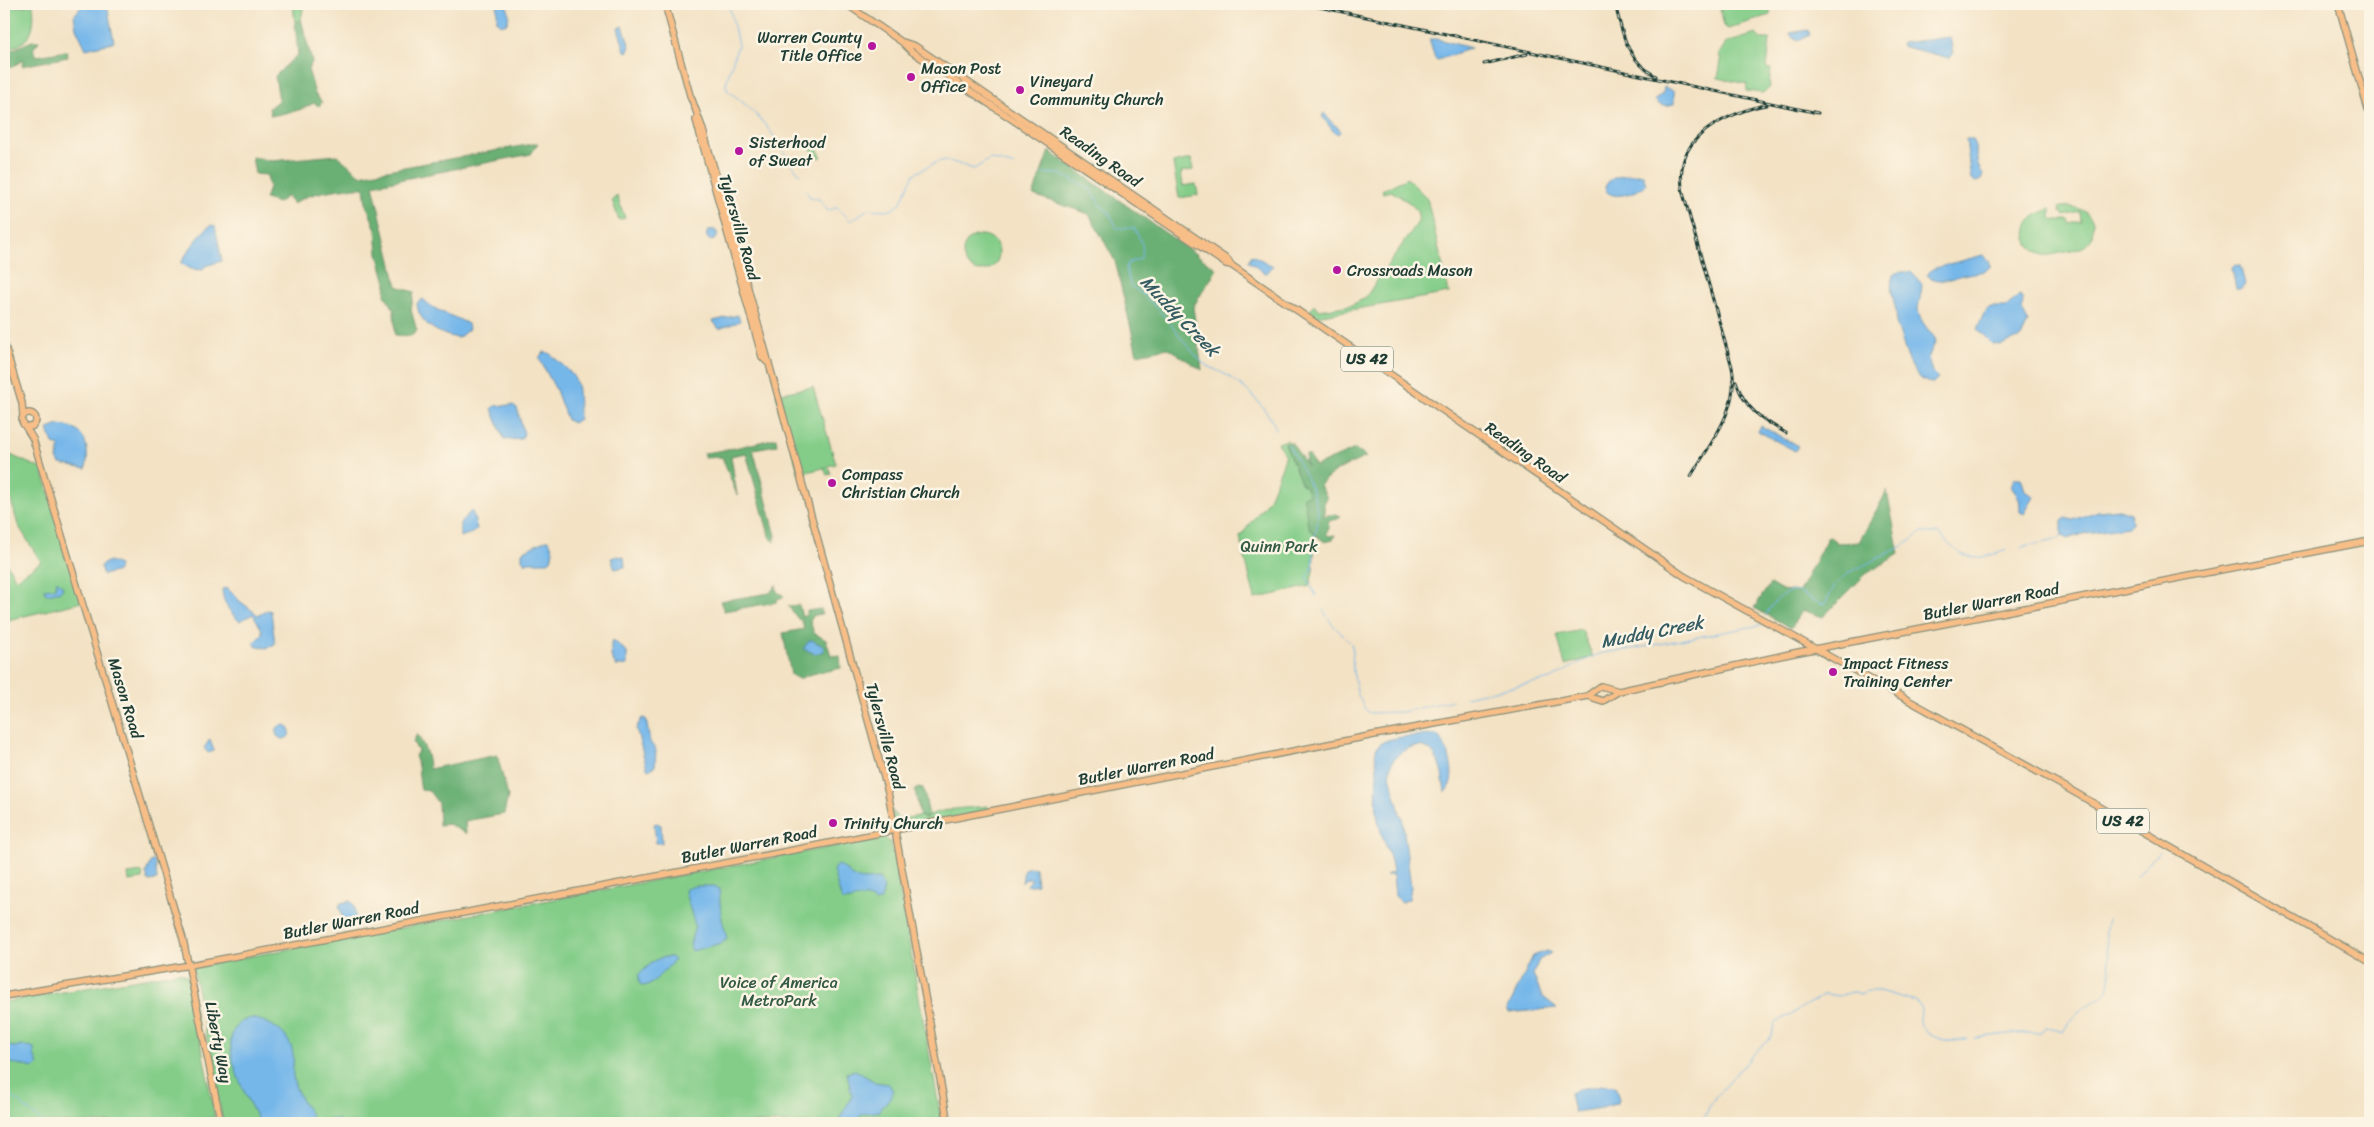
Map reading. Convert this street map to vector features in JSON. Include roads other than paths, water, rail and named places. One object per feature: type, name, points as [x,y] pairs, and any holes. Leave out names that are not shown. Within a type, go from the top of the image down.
[{"type":"main road","name":"Tylersville Road","points":[[665,4],[691,97],[704,134],[879,759],[895,829],[948,1123]]},
{"type":"main road","name":"Reading Road","points":[[846,4],[902,42],[915,46],[984,93],[1669,566],[1814,649]]},
{"type":"main road","points":[[2338,4],[2370,116]]},
{"type":"main road","points":[[4,343],[22,402],[22,420],[25,426],[31,427],[35,425],[36,418],[22,402]]},
{"type":"main road","points":[[23,416],[31,413]]},
{"type":"main road","name":"Mason Road","points":[[33,439],[35,425]]},
{"type":"main road","name":"Mason Road","points":[[25,426],[33,439],[154,838],[190,965]]},
{"type":"main road","name":"Butler Warren Road","points":[[1586,696],[1603,686],[1609,690],[1619,691],[1834,645],[2370,541]]},
{"type":"main road","points":[[1799,652],[1800,641]]},
{"type":"main road","points":[[1830,657],[1830,651],[1834,645]]},
{"type":"main road","name":"US 42","points":[[1814,649],[2067,788],[2370,962]]},
{"type":"main road","points":[[1595,690],[1596,698]]},
{"type":"main road","points":[[1609,690],[1610,697]]},
{"type":"main road","name":"Butler Warren Road","points":[[4,996],[190,965],[1586,696],[1603,701],[1619,691]]},
{"type":"main road","name":"Liberty Way","points":[[190,965],[221,1123]]},
{"type":"water","points":[[83,4],[107,4],[114,42],[86,49],[76,28],[74,16]]},
{"type":"water","points":[[497,4],[506,4],[509,13],[507,23],[501,25],[497,21]]},
{"type":"water","points":[[623,26],[630,47],[627,52],[625,51],[618,28]]},
{"type":"water","points":[[1808,30],[1810,35],[1799,40],[1792,37],[1790,33]]},
{"type":"water","points":[[1950,37],[1953,54],[1950,58],[1901,46],[1902,43]]},
{"type":"water","points":[[1429,39],[1437,39],[1471,48],[1438,60],[1435,59]]},
{"type":"water","points":[[1664,87],[1674,91],[1674,104],[1663,105],[1655,100],[1663,93]]},
{"type":"water","points":[[1324,113],[1339,128],[1340,132],[1338,134],[1333,131],[1322,116]]},
{"type":"water","points":[[1966,139],[1972,139],[1980,171],[1983,175],[1981,180],[1976,182],[1971,180]]},
{"type":"water","points":[[1636,174],[1643,175],[1646,184],[1638,190],[1621,195],[1610,194],[1606,191],[1605,187],[1610,180]]},
{"type":"water","points":[[211,225],[215,226],[222,261],[205,266],[203,270],[191,269],[181,263],[203,232]]},
{"type":"water","points":[[712,229],[718,235],[712,241],[706,235]]},
{"type":"water","points":[[1252,255],[1273,266],[1266,274],[1248,261]]},
{"type":"water","points":[[1983,255],[1989,260],[1990,267],[1984,271],[1945,280],[1936,280],[1927,275],[1932,269]]},
{"type":"water","points":[[2235,264],[2240,265],[2245,284],[2240,289],[2236,289],[2232,267]]},
{"type":"water","points":[[1899,272],[1911,272],[1922,284],[1918,308],[1919,313],[1922,321],[1936,340],[1928,358],[1932,372],[1938,378],[1933,383],[1925,381],[1918,376],[1913,368],[1896,323],[1896,311],[1891,288],[1893,275]]},
{"type":"water","points":[[2020,295],[2023,299],[2022,310],[2028,322],[2021,337],[2001,345],[1992,344],[1977,329],[1986,309],[2006,307]]},
{"type":"water","points":[[423,299],[439,311],[468,324],[469,329],[458,338],[437,331],[421,317],[417,303]]},
{"type":"water","points":[[738,315],[740,321],[719,329],[713,321]]},
{"type":"water","points":[[544,352],[549,353],[567,369],[576,381],[578,387],[579,419],[573,423],[567,420],[556,390],[540,360],[540,356]]},
{"type":"water","points":[[513,405],[517,408],[524,434],[521,439],[504,439],[492,409],[495,406]]},
{"type":"water","points":[[59,425],[75,429],[84,439],[87,452],[86,469],[60,464],[57,459],[60,446],[53,444],[48,429]]},
{"type":"water","points":[[1761,426],[1798,446],[1795,451],[1758,431]]},
{"type":"water","points":[[2015,478],[2021,478],[2025,490],[2034,497],[2024,514],[2020,512],[2019,499],[2012,487]]},
{"type":"water","points":[[2119,509],[2131,513],[2132,524],[2128,527],[2087,533],[2067,539],[2062,535],[2062,521],[2066,518],[2073,520],[2098,511]]},
{"type":"water","points":[[472,510],[477,529],[460,537],[460,523]]},
{"type":"water","points":[[549,540],[553,550],[551,560],[548,562],[528,562],[525,564],[522,552]]},
{"type":"water","points":[[624,557],[625,567],[615,569],[611,558]]},
{"type":"water","points":[[109,561],[119,565],[118,571],[103,575],[100,566]]},
{"type":"water","points":[[57,580],[63,587],[61,591],[45,593],[44,589],[55,588]]},
{"type":"water","points":[[227,588],[258,615],[268,610],[271,611],[275,644],[266,648],[255,646],[254,642],[262,635],[262,630],[253,614],[240,621],[233,615],[227,607],[222,594],[222,589]]},
{"type":"water","points":[[613,640],[627,652],[627,665],[616,666],[611,656],[611,642]]},
{"type":"water","points":[[812,640],[823,646],[824,651],[816,654],[803,649]]},
{"type":"water","points":[[642,718],[646,719],[650,742],[656,750],[655,766],[649,770],[647,769],[636,728]]},
{"type":"water","points":[[283,725],[288,727],[290,732],[288,737],[283,739],[278,737],[276,732],[278,727]]},
{"type":"water","points":[[1431,735],[1438,736],[1442,741],[1451,764],[1451,779],[1445,792],[1438,760],[1426,748],[1419,746],[1405,750],[1399,754],[1391,766],[1390,773],[1402,816],[1411,887],[1409,899],[1402,902],[1395,896],[1393,875],[1386,875],[1393,872],[1379,827],[1377,814],[1376,750],[1379,745],[1389,740]]},
{"type":"water","points":[[210,739],[214,751],[208,753],[204,748]]},
{"type":"water","points":[[654,824],[661,825],[662,843],[656,843]]},
{"type":"water","points":[[151,861],[155,861],[157,880],[148,881],[146,872]]},
{"type":"water","points":[[837,865],[857,879],[879,879],[884,888],[881,900],[875,902],[871,899],[862,898],[842,901],[833,870]]},
{"type":"water","points":[[1035,868],[1037,884],[1026,886],[1032,879],[1027,878],[1022,883],[1024,869]]},
{"type":"water","points":[[695,886],[715,886],[719,889],[721,915],[727,939],[722,943],[692,951],[690,945],[695,925],[685,892],[686,889]]},
{"type":"water","points":[[350,901],[354,905],[356,919],[344,924],[339,906],[341,903]]},
{"type":"water","points":[[1547,951],[1551,953],[1539,960],[1533,974],[1542,996],[1557,1008],[1509,1013],[1507,1010],[1533,956]]},
{"type":"water","points":[[671,957],[674,960],[672,963],[651,984],[643,986],[639,983],[639,974],[650,964],[661,958]]},
{"type":"water","points":[[251,1018],[270,1024],[281,1032],[290,1043],[293,1052],[293,1076],[296,1088],[315,1121],[338,1119],[340,1123],[259,1123],[240,1082],[231,1050],[232,1035],[238,1024]]},
{"type":"water","points":[[7,1045],[34,1048],[34,1055],[38,1065],[34,1068],[11,1063],[5,1052]]},
{"type":"water","points":[[855,1070],[875,1082],[889,1084],[893,1091],[892,1095],[879,1111],[862,1114],[857,1123],[837,1123],[852,1096],[847,1073]]},
{"type":"water","points":[[1603,1085],[1615,1086],[1619,1099],[1618,1103],[1602,1108],[1574,1112],[1570,1093],[1579,1089]]},
{"type":"waterway","name":"Muddy Creek","points":[[729,4],[738,45],[726,83],[727,90],[759,118],[800,174]]},
{"type":"waterway","name":"Muddy Creek","points":[[806,191],[810,197],[819,199],[828,211],[837,207],[851,221],[868,209],[891,210],[900,204],[914,174],[937,162],[946,160],[974,169],[990,159],[1015,166]]},
{"type":"waterway","name":"Muddy Creek","points":[[1042,173],[1060,174],[1091,189],[1100,205],[1109,212],[1117,228],[1134,228],[1142,243],[1142,255],[1140,259],[1128,263],[1126,269],[1131,286],[1151,302],[1202,362],[1226,375],[1249,392],[1262,406],[1277,430]]},
{"type":"waterway","name":"Muddy Creek","points":[[1288,444],[1312,490],[1317,510],[1318,520],[1313,544],[1312,570],[1307,577],[1316,596]]},
{"type":"waterway","name":"Muddy Creek","points":[[1765,616],[1781,596],[1791,591],[1825,604],[1835,585],[1848,573],[1905,545],[1920,533],[1938,533],[1955,549],[1968,557],[1984,557],[2007,550]]},
{"type":"waterway","name":"Muddy Creek","points":[[2021,548],[2053,541],[2062,535]]},
{"type":"waterway","name":"Muddy Creek","points":[[1323,610],[1333,625],[1351,643],[1353,651],[1352,667],[1358,695],[1369,713],[1402,712],[1453,700]]},
{"type":"waterway","name":"Muddy Creek","points":[[1465,697],[1551,679],[1583,661],[1602,653],[1761,625]]},
{"type":"waterway","points":[[2136,877],[2159,852]]},
{"type":"waterway","points":[[1975,1038],[2016,1033],[2041,1033],[2046,1027],[2063,1032],[2078,1012],[2103,996],[2107,991],[2110,983],[2110,965],[2106,936],[2108,920]]},
{"type":"waterway","points":[[1702,1123],[1709,1107],[1718,1095],[1758,1049],[1772,1037],[1774,1024],[1825,994],[1839,996],[1851,992],[1861,995],[1866,991],[1879,991],[1915,1001],[1921,1009],[1921,1025],[1930,1034],[1949,1041],[1968,1039]]},
{"type":"waterway","points":[[4,1089],[43,1123]]},
{"type":"railway","points":[[1305,4],[1818,113]]},
{"type":"railway","points":[[1616,8],[1624,38],[1633,56],[1656,76]]},
{"type":"railway","points":[[1484,64],[1527,54]]},
{"type":"railway","points":[[1691,476],[1715,437],[1728,411],[1732,397],[1733,382],[1732,367],[1683,193],[1682,166],[1685,155],[1691,146],[1708,129],[1740,112],[1767,105]]},
{"type":"railway","points":[[1736,381],[1744,399],[1755,413],[1786,433]]},
{"type":"place","name":"Warren County Title Office","points":[[872,46]]},
{"type":"place","name":"Mason Post Office","points":[[911,77]]},
{"type":"place","name":"Vineyard Community Church","points":[[1020,90]]},
{"type":"place","name":"Sisterhood of Sweat","points":[[739,151]]},
{"type":"place","name":"Crossroads Mason","points":[[1337,270]]},
{"type":"place","name":"Compass Christian Church","points":[[832,483]]},
{"type":"place","name":"Impact Fitness Training Center","points":[[1833,672]]},
{"type":"place","name":"Trinity Church","points":[[833,823]]},
{"type":"park label","name":"Quinn Park","points":[[1279,546]]},
{"type":"park label","name":"Voice of America MetroPark","points":[[779,991]]}]
